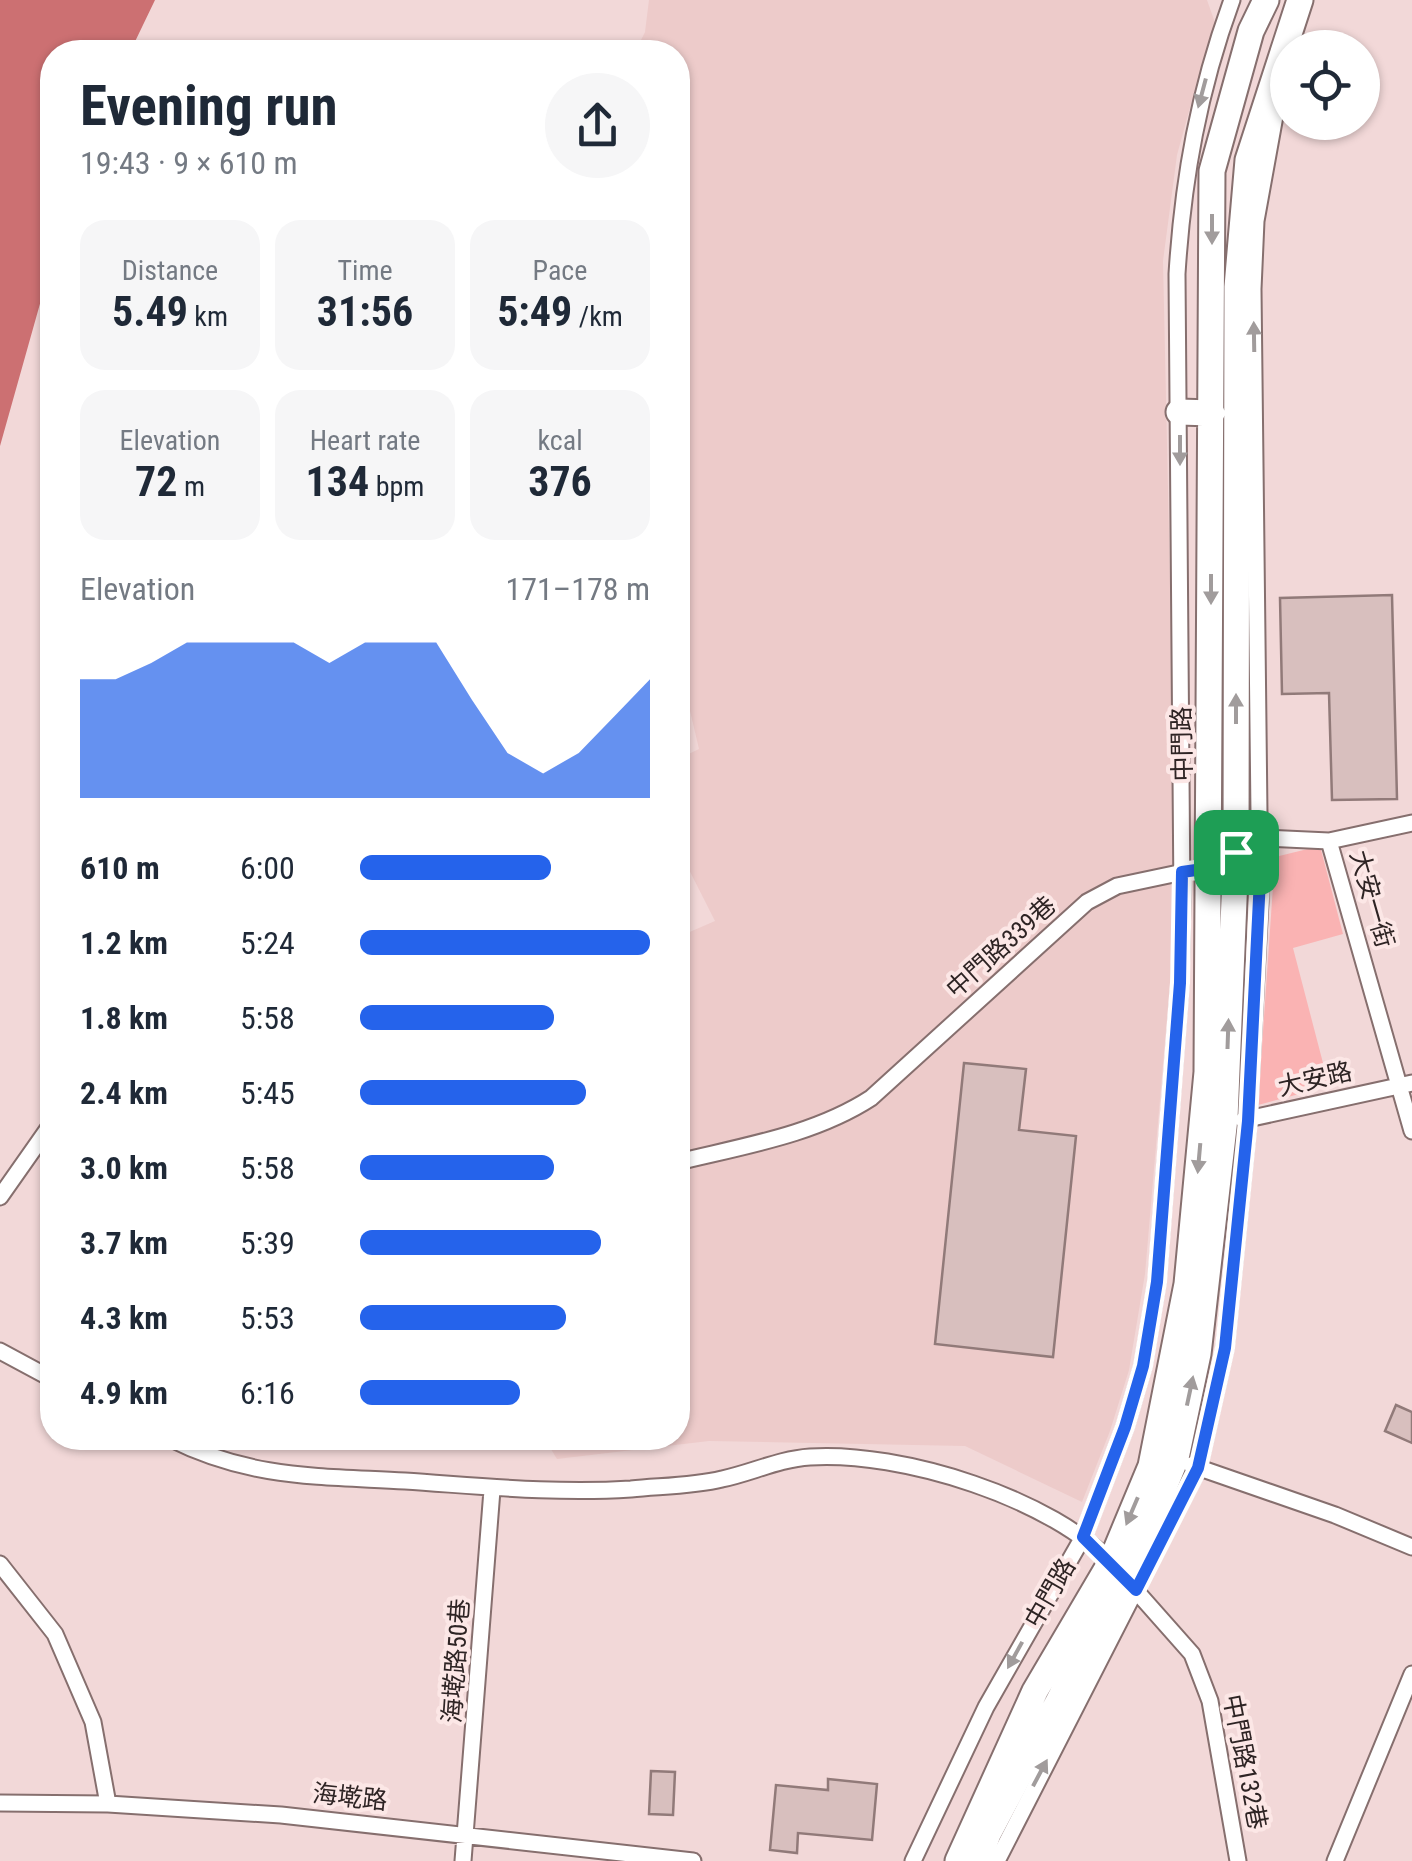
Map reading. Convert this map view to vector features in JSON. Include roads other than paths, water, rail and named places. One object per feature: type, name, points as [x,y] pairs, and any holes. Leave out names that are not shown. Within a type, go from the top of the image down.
[{"type":"main road","name":"中門路","points":[[958,1861],[1035,1692],[1123,1576],[1151,1466],[1225,1117],[1210,868],[1212,171],[1251,31],[1266,0]]},
{"type":"main road","name":"中門路","points":[[978,1861],[988,1834],[1123,1576],[1187,1463],[1225,1117],[1246,485],[1237,287],[1248,160],[1300,0]]},
{"type":"main road","points":[[1180,412],[1212,412]]},
{"type":"street","name":"中門路","points":[[913,1861],[986,1707],[1083,1537],[1125,1427],[1143,1366],[1157,1282],[1180,983],[1177,274],[1182,199],[1195,120],[1232,0]]},
{"type":"street","points":[[1301,30],[1312,0]]},
{"type":"street","name":"中門路","points":[[1225,1117],[1262,838],[1246,485],[1256,221],[1270,138]]},
{"type":"street","points":[[1180,509],[1246,485]]},
{"type":"street","points":[[1262,838],[1330,841],[1412,823]]},
{"type":"street","name":"中門路339巷","points":[[690,1159],[795,1133],[845,1114],[871,1098],[1087,902],[1117,886],[1210,868],[1262,838]]},
{"type":"street","name":"大安一街","points":[[1330,841],[1406,1084],[1412,1132]]},
{"type":"street","name":"大安路","points":[[1170,1106],[1225,1117],[1406,1084]]},
{"type":"street","points":[[0,1196],[40,1140]]},
{"type":"street","points":[[0,1351],[40,1373]]},
{"type":"street","name":"中門路132巷","points":[[193,1450],[211,1459],[323,1479],[558,1492],[720,1480],[814,1456],[885,1462],[1022,1500],[1083,1537],[1192,1654],[1210,1701],[1238,1861]]},
{"type":"street","points":[[1187,1463],[1335,1515],[1412,1547]]},
{"type":"street","name":"海墘路50巷","points":[[464,1861],[492,1490]]},
{"type":"street","points":[[0,1564],[55,1634],[93,1722],[108,1804]]},
{"type":"street","name":"中門路","points":[[998,1861],[1123,1576]]},
{"type":"street","points":[[1335,1861],[1412,1674]]},
{"type":"street","name":"海墘路","points":[[0,1803],[108,1804],[281,1815],[693,1861]]}]
